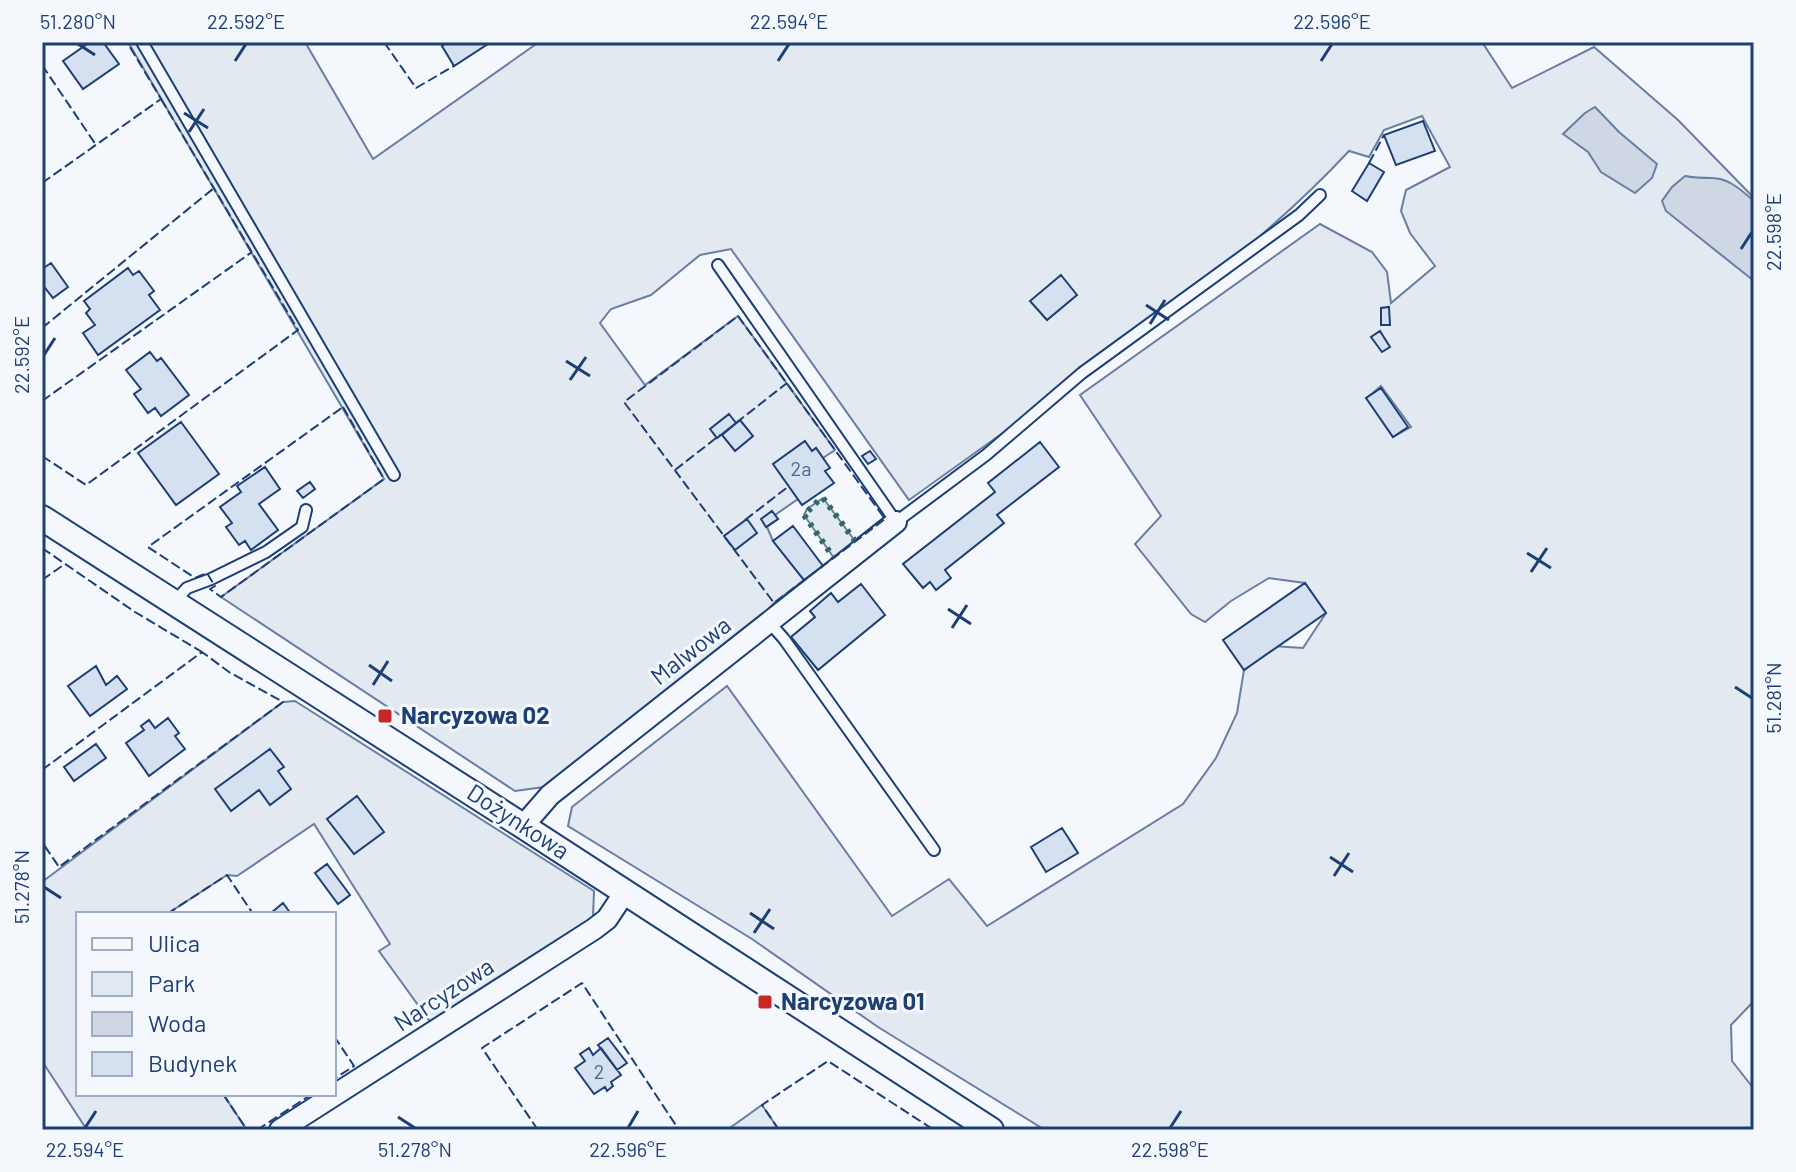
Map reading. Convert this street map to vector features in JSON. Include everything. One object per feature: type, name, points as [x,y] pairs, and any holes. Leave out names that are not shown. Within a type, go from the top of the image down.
[{"type":"street","name":"Dożynkowa","points":[[42,518],[625,892],[982,1128]]},
{"type":"street","name":"Malwowa","points":[[523,826],[550,795],[896,522]]},
{"type":"street","name":"Narcyzowa","points":[[336,1094],[594,929],[607,919],[625,892]]},
{"type":"street","name":"Narcyzowa","points":[[280,1130],[333,1096]]},
{"type":"lane","points":[[142,42],[394,475]]},
{"type":"lane","points":[[718,265],[896,522],[986,455],[1082,373],[1299,215],[1320,195]]},
{"type":"lane","points":[[174,602],[187,588],[266,552],[302,527],[306,510]]},
{"type":"lane","points":[[769,622],[934,850]]},
{"type":"green space","points":[[128,42],[305,42],[373,159],[539,42],[1482,42],[1512,88],[1594,47],[1678,120],[1754,198],[1754,1001],[1731,1025],[1732,1061],[1754,1089],[1754,1130],[1045,1130],[878,1027],[752,939],[568,826],[572,807],[727,686],[892,916],[949,879],[987,926],[1183,804],[1216,758],[1237,713],[1244,670],[1272,646],[1303,648],[1326,613],[1305,583],[1269,578],[1231,601],[1205,622],[1191,614],[1135,544],[1161,516],[1080,395],[1320,224],[1372,252],[1387,272],[1391,303],[1435,266],[1410,233],[1401,211],[1406,190],[1450,167],[1422,116],[1384,130],[1369,157],[1349,151],[1270,228],[1185,297],[909,500],[731,249],[700,255],[651,295],[611,309],[600,323],[645,385],[738,316],[835,450],[823,458],[816,448],[812,451],[798,499],[775,515],[778,519],[767,527],[773,541],[804,580],[774,603],[751,627],[544,787],[515,791],[221,597],[384,479]],"holes":[[[1381,386],[1411,427],[1393,437],[1367,398]]]},
{"type":"green space","points":[[823,498],[855,541],[834,558],[804,515],[807,509]]},
{"type":"green space","points":[[295,701],[594,891],[593,917],[431,1023],[379,951],[390,944],[314,824],[237,876],[227,875],[170,912],[76,912],[76,1096],[224,1096],[247,1130],[87,1130],[42,1061],[42,882],[283,702]]},
{"type":"green space","points":[[762,1105],[779,1130],[727,1130]]},
{"type":"water","points":[[1595,107],[1657,164],[1652,178],[1635,193],[1601,172],[1588,152],[1563,134]]},
{"type":"water","points":[[1685,176],[1724,180],[1754,201],[1754,281],[1666,211],[1662,201]]},
{"type":"building","points":[[90,42],[103,42],[119,64],[83,89],[63,61]]},
{"type":"building","points":[[448,42],[491,42],[454,66],[442,46]]},
{"type":"building","points":[[1423,121],[1435,151],[1396,165],[1384,135]]},
{"type":"building","points":[[1369,163],[1384,172],[1367,201],[1352,191]]},
{"type":"building","points":[[51,263],[68,287],[53,298],[42,284],[42,269]]},
{"type":"building","points":[[128,268],[133,275],[139,271],[154,291],[149,295],[160,310],[98,355],[83,333],[95,325],[86,313],[90,309],[84,301]]},
{"type":"building","points":[[1061,275],[1077,295],[1047,320],[1030,301]]},
{"type":"building","points":[[1389,307],[1390,325],[1381,325],[1381,308]]},
{"type":"building","points":[[1380,331],[1390,347],[1382,352],[1371,337]]},
{"type":"building","points":[[150,352],[157,361],[161,358],[189,395],[161,416],[155,408],[148,413],[134,394],[141,389],[126,370]]},
{"type":"building","points":[[1381,388],[1408,427],[1393,437],[1366,398]]},
{"type":"building","points":[[729,414],[736,423],[717,438],[710,429]]},
{"type":"building","points":[[740,420],[753,436],[735,451],[722,435]]},
{"type":"building","points":[[181,422],[219,474],[176,505],[138,453]]},
{"type":"building","points":[[805,441],[812,451],[816,448],[830,468],[825,471],[834,483],[802,505],[773,464]]},
{"type":"building","points":[[1040,442],[1059,467],[997,515],[1004,523],[945,570],[951,578],[936,590],[930,582],[923,588],[903,564],[995,492],[988,483]]},
{"type":"building","points":[[870,451],[876,459],[868,464],[862,456]]},
{"type":"building","points":[[265,467],[280,489],[259,504],[278,530],[251,550],[245,541],[239,545],[226,527],[232,523],[220,507],[241,492],[237,486]]},
{"type":"building","points":[[310,482],[315,489],[303,498],[297,491]]},
{"type":"building","points":[[772,511],[778,519],[766,527],[761,519]]},
{"type":"building","points":[[747,519],[757,533],[735,550],[724,536]]},
{"type":"building","points":[[793,526],[823,566],[804,580],[773,541]]},
{"type":"building","points":[[1305,583],[1326,613],[1244,670],[1223,640]]},
{"type":"building","points":[[861,584],[885,615],[818,670],[791,637],[815,617],[810,611],[831,593],[838,602]]},
{"type":"building","points":[[96,666],[106,685],[117,676],[127,689],[90,716],[68,686]]},
{"type":"building","points":[[168,718],[179,733],[175,736],[185,749],[149,776],[126,743],[144,730],[141,726],[149,720],[155,728]]},
{"type":"building","points":[[96,744],[106,758],[74,781],[64,767]]},
{"type":"building","points":[[270,749],[284,767],[278,771],[291,789],[270,805],[259,790],[231,811],[215,789]]},
{"type":"building","points":[[357,796],[384,832],[354,854],[327,819]]},
{"type":"building","points":[[1062,828],[1078,853],[1046,872],[1031,847]]},
{"type":"building","points":[[327,864],[350,895],[338,904],[315,873]]},
{"type":"building","points":[[283,903],[290,912],[272,912]]},
{"type":"building","points":[[608,1038],[627,1063],[617,1070],[598,1045]]},
{"type":"building","points":[[589,1048],[593,1055],[601,1048],[621,1075],[611,1082],[613,1086],[607,1091],[605,1087],[594,1094],[575,1068],[585,1061],[580,1054]]},
{"type":"hedge","points":[[823,498],[855,541]]},
{"type":"hedge","points":[[818,501],[804,515],[834,558]]},
{"type":"fence","points":[[42,183],[161,99],[127,42]]},
{"type":"fence","points":[[384,42],[416,88],[454,66]]},
{"type":"fence","points":[[42,65],[96,145]]},
{"type":"fence","points":[[42,456],[86,485],[298,330],[161,99]]},
{"type":"fence","points":[[1369,163],[1384,135]]},
{"type":"fence","points":[[42,328],[214,188]]},
{"type":"fence","points":[[42,401],[252,252]]},
{"type":"fence","points":[[738,316],[885,519],[774,603],[624,402],[738,316]]},
{"type":"fence","points":[[736,423],[787,383]]},
{"type":"fence","points":[[343,407],[384,479],[221,597],[210,589],[215,586],[207,573],[195,578],[148,547],[343,407]]},
{"type":"fence","points":[[675,470],[720,435]]},
{"type":"fence","points":[[745,520],[789,486]]},
{"type":"fence","points":[[42,548],[135,612],[202,652]]},
{"type":"fence","points":[[42,580],[65,564]]},
{"type":"fence","points":[[42,770],[202,652],[229,672],[283,702],[59,867],[42,842]]},
{"type":"fence","points":[[170,912],[227,875],[252,912]]},
{"type":"fence","points":[[538,1130],[482,1048],[582,983],[679,1130]]},
{"type":"fence","points":[[336,1039],[354,1066],[336,1078]]},
{"type":"fence","points":[[779,1130],[762,1105],[828,1061],[934,1130]]},
{"type":"fence","points":[[224,1096],[247,1130]]},
{"type":"fence","points":[[257,1130],[309,1096]]},
{"type":"place","name":"Narcyzowa 02","points":[[385,716]]},
{"type":"place","name":"Narcyzowa 01","points":[[765,1002]]}]
